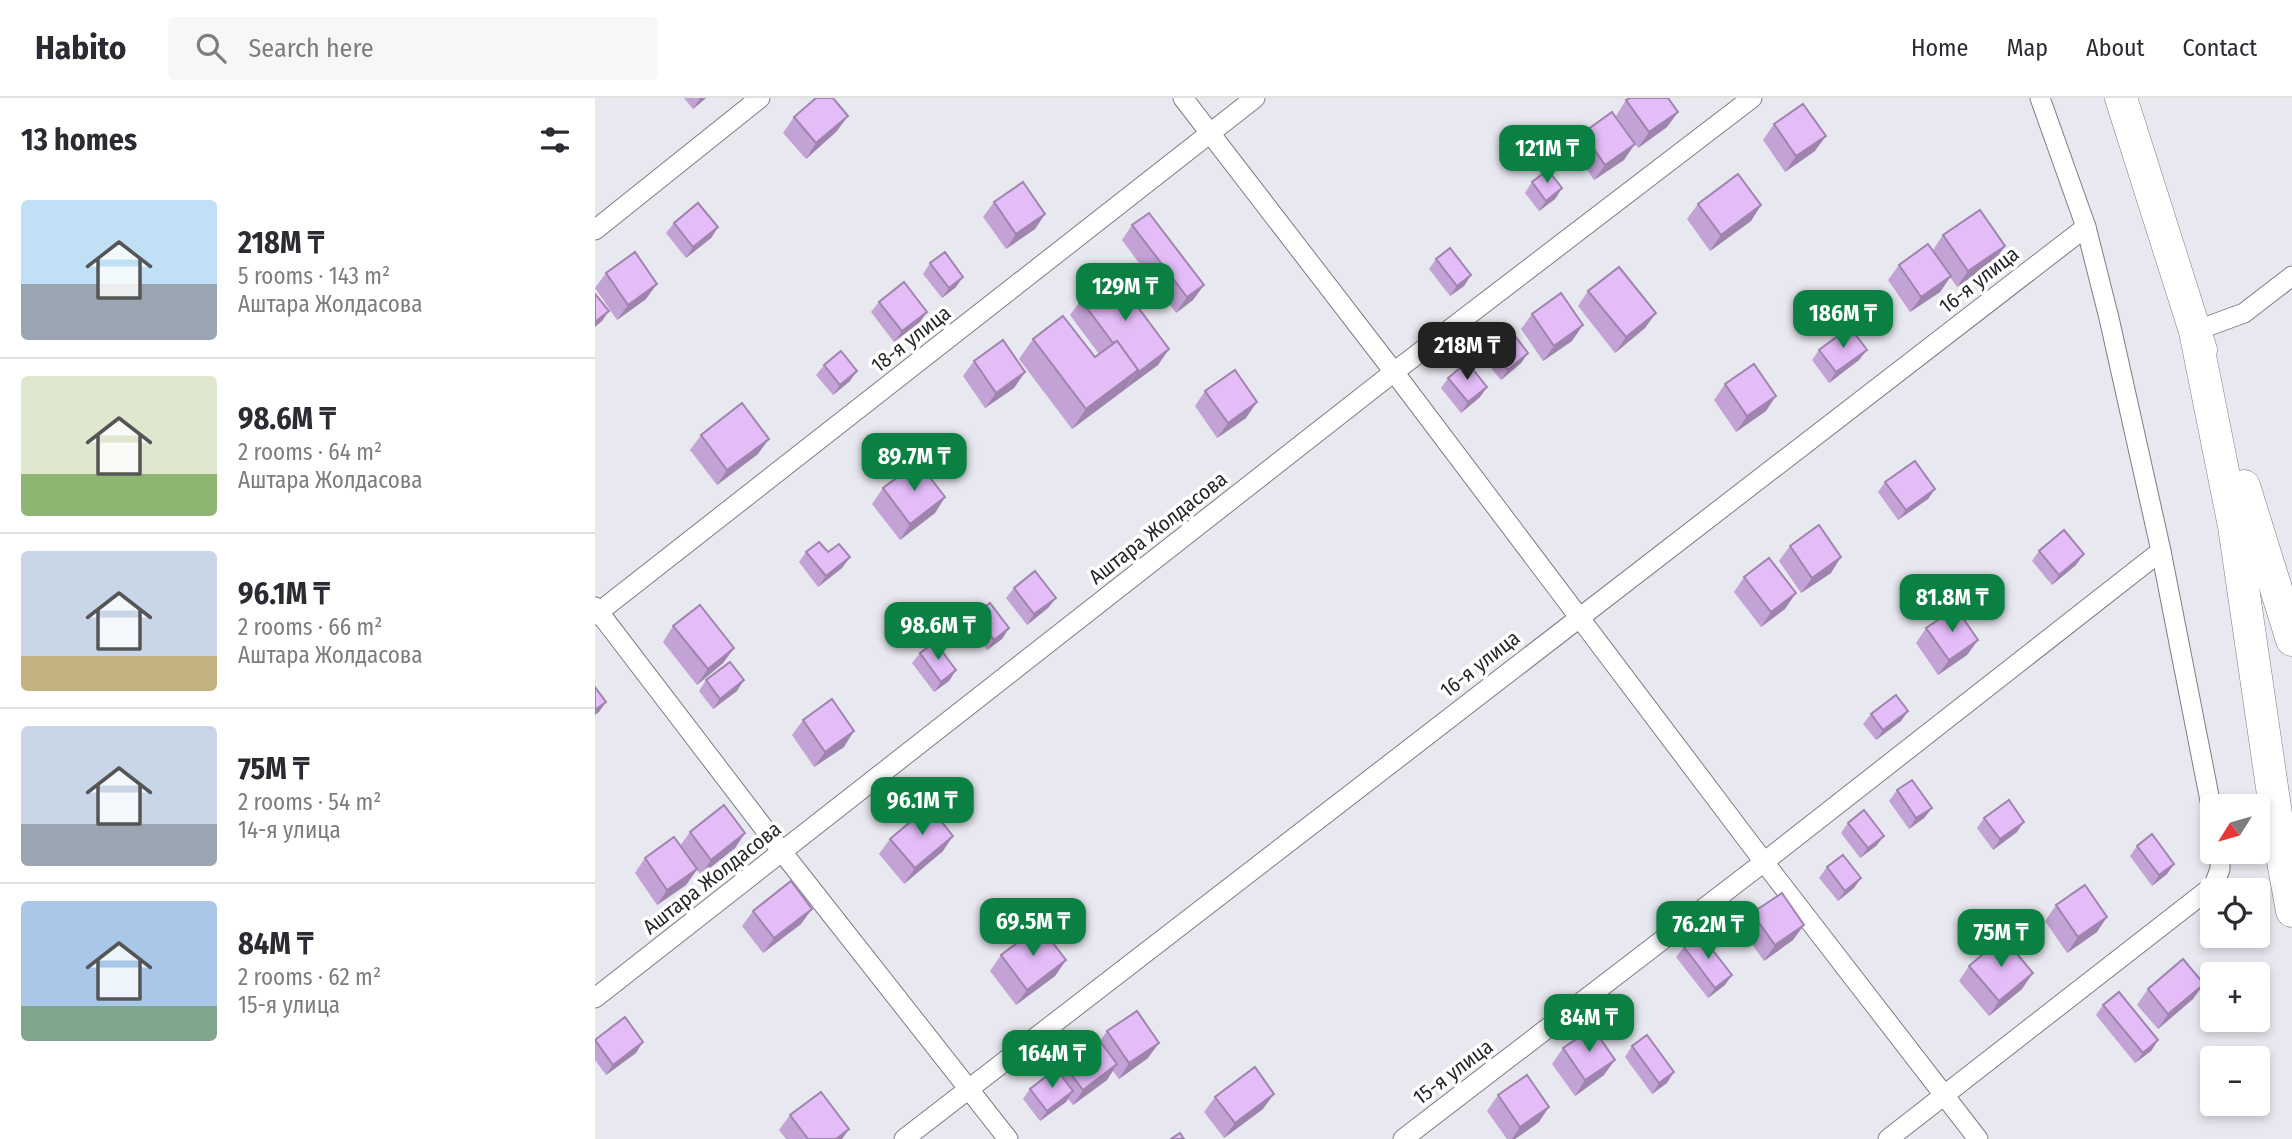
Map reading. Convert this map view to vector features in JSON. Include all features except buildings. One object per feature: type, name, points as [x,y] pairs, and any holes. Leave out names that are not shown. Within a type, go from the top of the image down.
[{"type":"main road","points":[[2121,98],[2292,640]]},
{"type":"main road","points":[[2195,331],[2234,526],[2292,911]]},
{"type":"street","points":[[595,230],[760,98]]},
{"type":"street","points":[[1183,98],[1978,1139]]},
{"type":"street","name":"18-я улица","points":[[596,612],[1255,98]]},
{"type":"street","name":"Аштара Жолдасова","points":[[595,998],[1394,372],[1752,98]]},
{"type":"street","points":[[2040,98],[2085,227],[2109,318],[2161,551],[2209,794]]},
{"type":"street","name":"16-я улица","points":[[904,1139],[2085,227]]},
{"type":"street","points":[[2195,331],[2244,313],[2292,276]]},
{"type":"street","name":"15-я улица","points":[[1402,1139],[1764,862],[2161,551]]},
{"type":"street","points":[[596,612],[1008,1139]]},
{"type":"street","points":[[1888,1139],[2214,885],[2220,864]]}]
